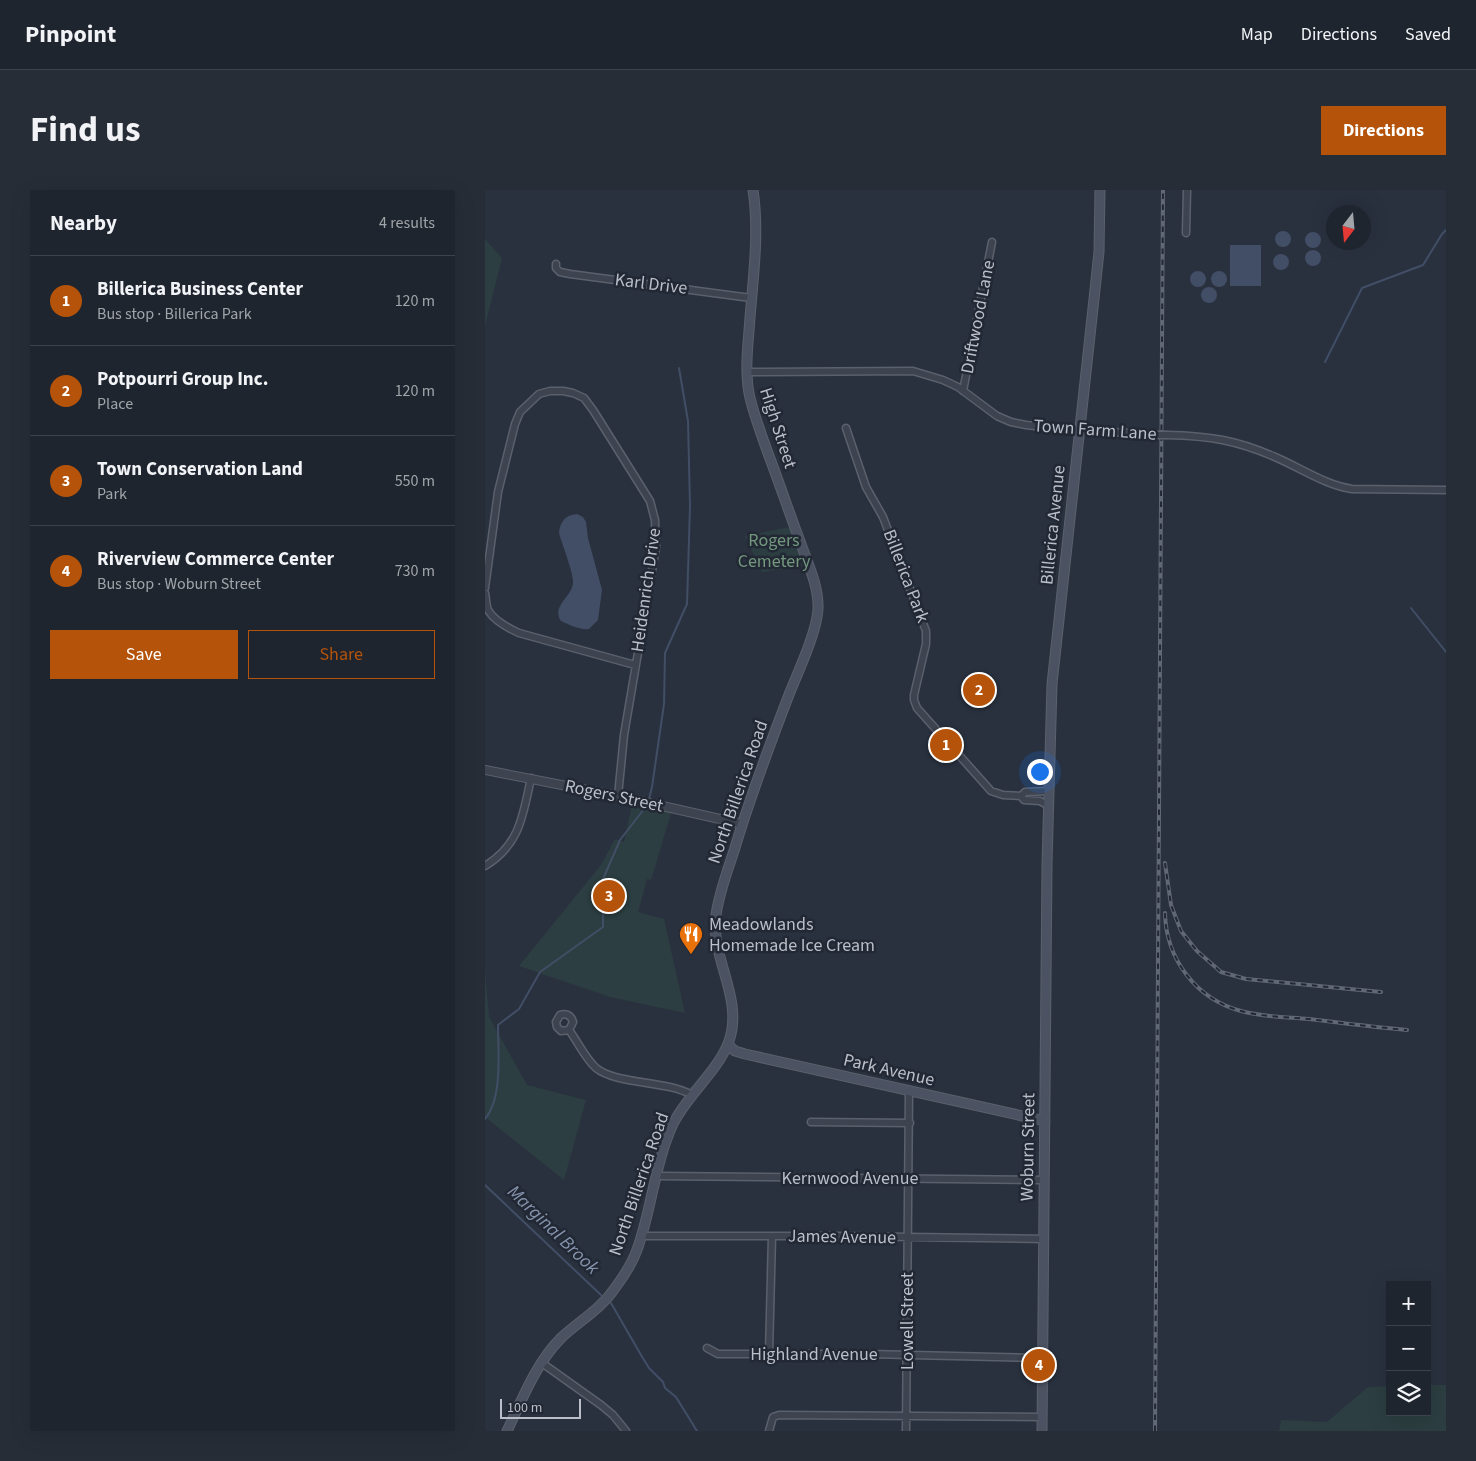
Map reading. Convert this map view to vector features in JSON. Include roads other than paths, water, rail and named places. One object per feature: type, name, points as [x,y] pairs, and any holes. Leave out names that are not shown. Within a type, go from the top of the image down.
[{"type":"main road","name":"High Street","points":[[753,190],[756,231],[747,372],[749,395],[809,566],[817,596],[818,609]]},
{"type":"main road","name":"Billerica Avenue","points":[[1047,864],[1052,684],[1099,252],[1100,190]]},
{"type":"main road","name":"North Billerica Road","points":[[507,1431],[541,1363],[562,1338],[594,1312],[614,1290],[633,1259],[672,1127],[679,1112],[722,1056],[728,1045],[732,1030],[733,1006],[717,943],[716,918],[719,901],[742,824],[806,650],[818,609]]},
{"type":"main road","name":"Woburn Street","points":[[1042,1431],[1047,864]]},
{"type":"main road","name":"Park Avenue","points":[[728,1045],[735,1051],[745,1054],[1045,1121]]},
{"type":"street","points":[[1186,233],[1187,190]]},
{"type":"street","name":"Driftwood Lane","points":[[963,391],[992,242]]},
{"type":"street","name":"Karl Drive","points":[[556,264],[556,268],[560,272],[570,274],[751,298]]},
{"type":"street","name":"Town Farm Lane","points":[[747,372],[913,371],[943,380],[963,391],[997,416],[1011,422],[1080,430],[1211,437],[1238,443],[1275,457],[1337,487],[1352,489],[1446,490]]},
{"type":"street","name":"Heidenrich Drive","points":[[485,588],[498,492],[515,424],[520,412],[539,394],[551,391],[563,391],[584,398],[650,501],[655,520],[656,547],[624,735],[618,796]]},
{"type":"street","name":"Billerica Park","points":[[846,428],[866,487],[883,517],[926,631],[926,644],[914,695],[917,708],[991,791],[1003,795],[1021,796],[1024,800],[1040,801],[1049,806]]},
{"type":"street","name":"Heidenrich Drive","points":[[485,593],[488,610],[504,626],[519,633],[635,665]]},
{"type":"street","name":"Rogers Street","points":[[485,770],[618,796],[742,824]]},
{"type":"street","points":[[485,866],[503,853],[517,833],[531,778]]},
{"type":"street","name":"Billerica Park","points":[[1021,796],[1025,792],[1049,791]]},
{"type":"street","points":[[569,1030],[591,1062],[602,1072],[675,1088],[692,1095]]},
{"type":"street","name":"Lowell Street","points":[[906,1431],[909,1091]]},
{"type":"street","points":[[811,1122],[910,1123]]},
{"type":"street","name":"Kernwood Avenue","points":[[656,1176],[1044,1180]]},
{"type":"street","name":"James Avenue","points":[[641,1236],[1044,1239]]},
{"type":"street","points":[[769,1354],[773,1236]]},
{"type":"street","name":"Highland Avenue","points":[[707,1348],[719,1354],[1043,1358]]},
{"type":"street","points":[[541,1363],[601,1405],[613,1415],[626,1431]]},
{"type":"street","points":[[769,1431],[773,1418],[779,1415],[1042,1417]]},
{"type":"water","points":[[1280,231],[1286,231],[1291,236],[1289,245],[1280,247],[1275,242],[1275,236]]},
{"type":"water","points":[[1310,232],[1316,232],[1321,237],[1319,246],[1310,248],[1305,243],[1305,237]]},
{"type":"water","points":[[1230,245],[1261,245],[1261,286],[1230,286]]},
{"type":"water","points":[[1310,250],[1316,250],[1321,255],[1319,264],[1310,266],[1305,261],[1305,255]]},
{"type":"water","points":[[1278,254],[1284,254],[1289,259],[1287,268],[1278,270],[1273,265],[1273,259]]},
{"type":"water","points":[[1195,271],[1201,271],[1206,276],[1204,285],[1195,287],[1190,282],[1190,276]]},
{"type":"water","points":[[1216,271],[1222,271],[1227,276],[1225,285],[1216,287],[1211,282],[1211,276]]},
{"type":"water","points":[[1206,287],[1212,287],[1217,292],[1215,301],[1206,303],[1201,298],[1201,292]]},
{"type":"water","points":[[577,514],[583,517],[586,522],[588,538],[602,590],[598,620],[589,629],[578,628],[561,621],[559,616],[560,606],[572,588],[573,579],[559,533],[562,522],[566,518]]},
{"type":"waterway","points":[[1325,362],[1362,288],[1423,265],[1446,230]]},
{"type":"waterway","points":[[649,799],[664,704],[665,653],[687,604],[690,506],[688,421],[679,368]]},
{"type":"waterway","points":[[1411,608],[1446,652]]},
{"type":"waterway","points":[[485,1119],[491,1110],[497,1087],[499,1061],[498,1025],[519,1009],[540,972],[603,927],[603,879],[620,840],[644,809]]},
{"type":"waterway","name":"Marginal Brook","points":[[485,1185],[601,1295]]},
{"type":"waterway","name":"Marginal Brook","points":[[611,1303],[649,1368],[663,1382],[665,1388],[676,1397],[697,1431]]},
{"type":"railway","points":[[1155,1431],[1163,190]]},
{"type":"railway","points":[[1165,863],[1171,905],[1181,931],[1197,951],[1221,972],[1246,979],[1381,992]]},
{"type":"railway","points":[[1165,913],[1171,946],[1186,975],[1197,987],[1225,1005],[1257,1014],[1407,1030]]},
{"type":"place","name":"Potpourri Group Inc.","points":[[979,690]]},
{"type":"place","name":"Billerica Business Center","points":[[946,745]]},
{"type":"place","name":"Town Conservation Land","points":[[609,896]]},
{"type":"place","name":"Meadowlands Homemade Ice Cream","points":[[691,955]]},
{"type":"place","name":"Riverview Commerce Center","points":[[1039,1365]]},
{"type":"park label","name":"Rogers Cemetery","points":[[774,550]]}]
